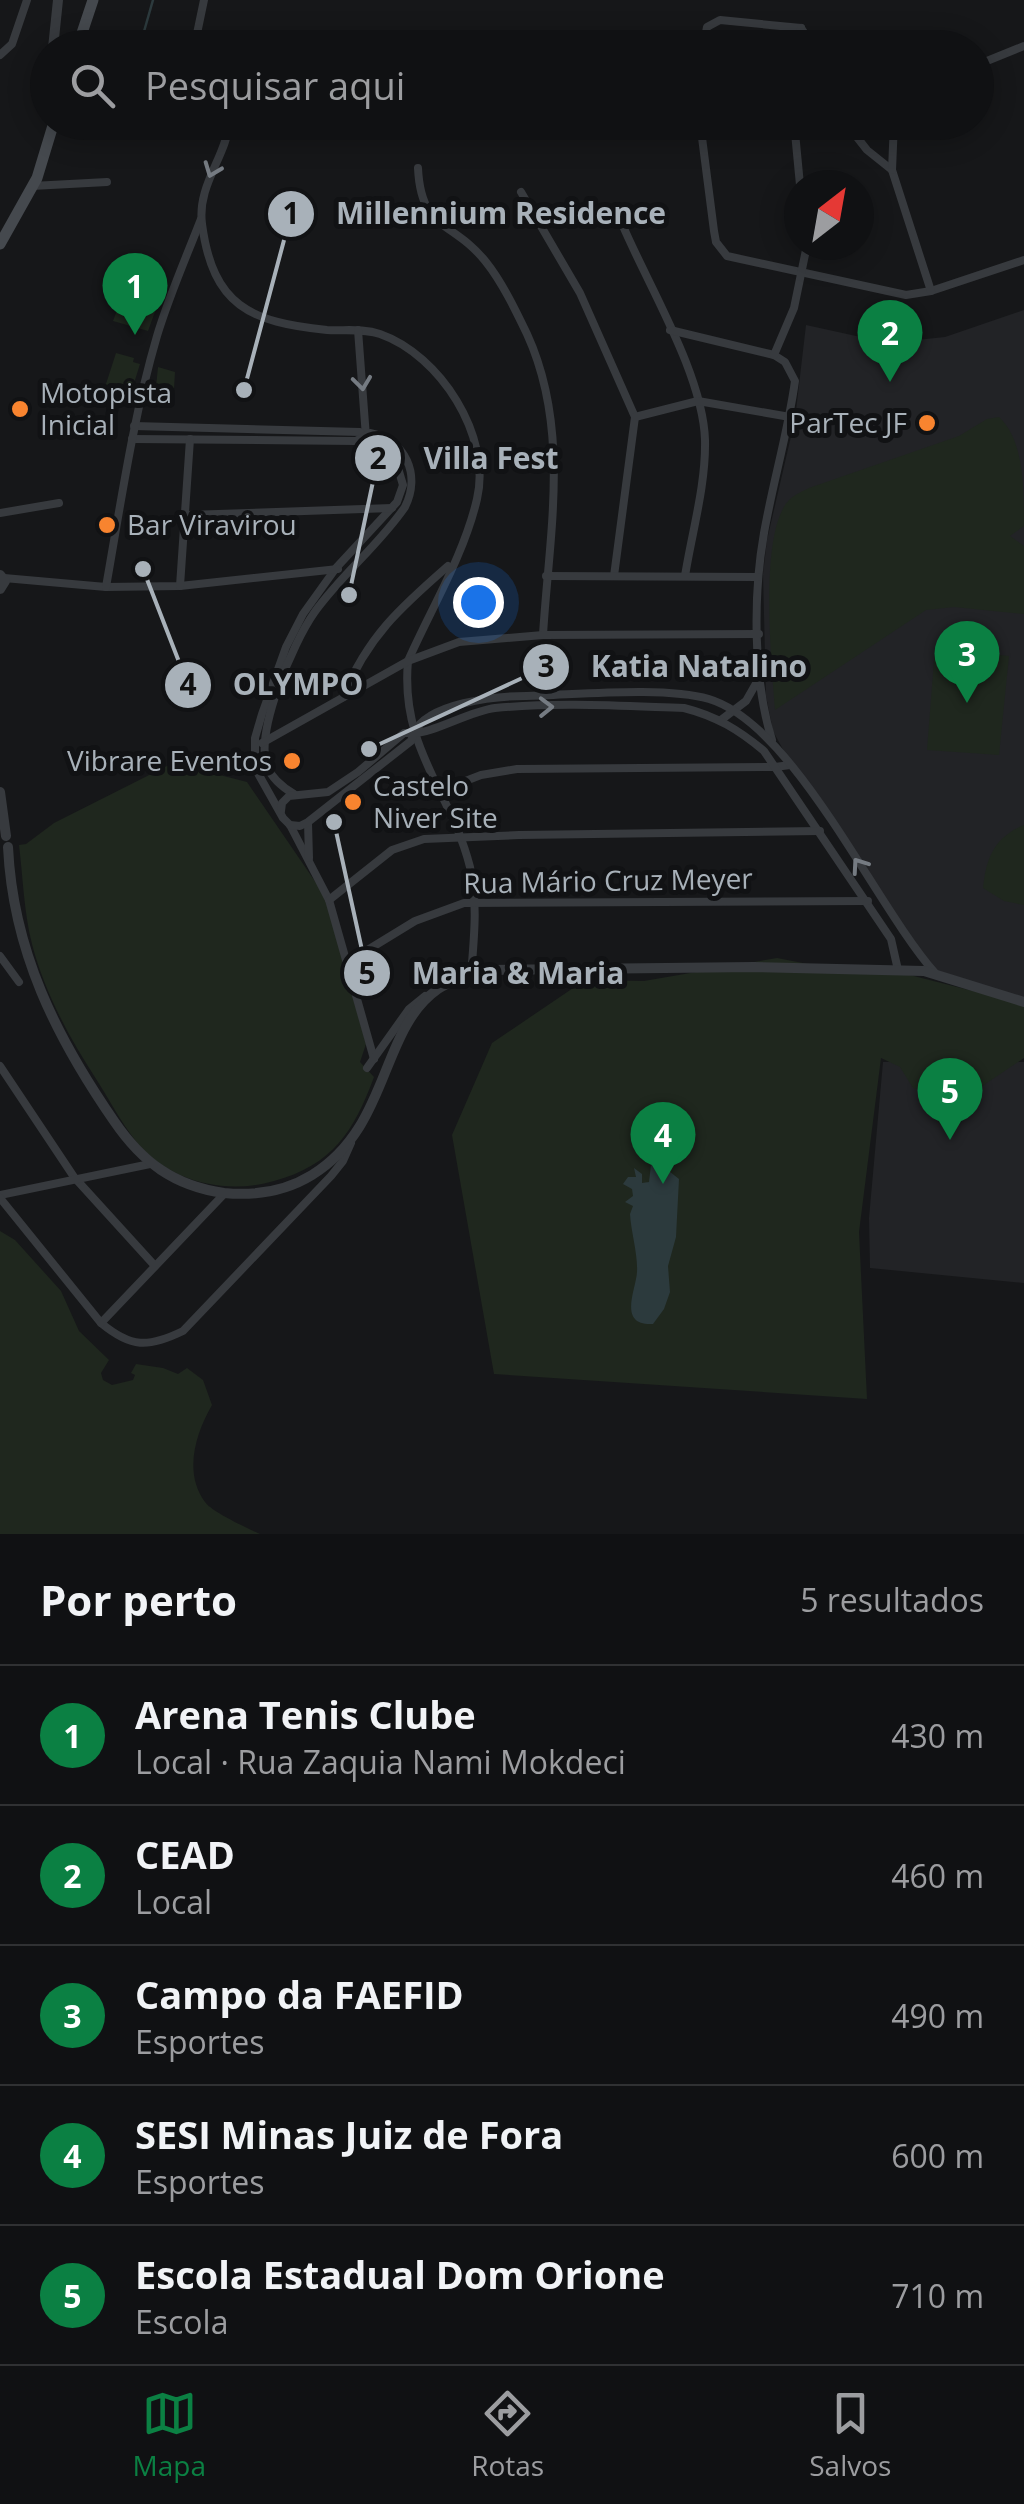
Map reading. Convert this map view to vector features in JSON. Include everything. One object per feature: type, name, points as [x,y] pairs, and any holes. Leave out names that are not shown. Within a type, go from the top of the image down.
[{"type":"main road","points":[[83,30],[93,0]]},
{"type":"main road","points":[[0,244],[32,186],[48,140]]},
{"type":"street","points":[[0,55],[12,44],[27,0]]},
{"type":"street","points":[[55,30],[58,0]]},
{"type":"street","points":[[198,30],[204,0]]},
{"type":"street","points":[[706,30],[720,20],[801,28]]},
{"type":"street","points":[[994,58],[1024,46]]},
{"type":"street","points":[[106,586],[134,426],[170,296],[201,220],[206,185],[223,140]]},
{"type":"street","points":[[702,140],[714,230],[721,250],[739,260],[906,296],[1024,260]]},
{"type":"street","points":[[796,140],[799,170]]},
{"type":"street","points":[[859,140],[892,170]]},
{"type":"street","points":[[893,140],[892,170],[931,291]]},
{"type":"street","points":[[418,168],[421,200],[428,213],[486,262],[527,333],[534,353],[556,456],[543,635]]},
{"type":"street","points":[[32,186],[107,182]]},
{"type":"street","points":[[521,192],[580,293],[634,418],[614,576]]},
{"type":"street","points":[[201,220],[220,286],[239,306],[284,322],[377,333],[393,340],[450,388],[470,426],[480,482],[470,524],[408,661],[406,697],[414,733],[459,836],[476,901],[471,975],[429,1006],[392,1059]]},
{"type":"street","points":[[623,226],[698,401],[704,454],[685,576]]},
{"type":"street","points":[[774,354],[788,327],[804,260]]},
{"type":"street","points":[[358,330],[366,436],[369,444],[384,448],[399,465],[403,485],[392,508],[336,568],[298,631],[254,747],[255,768],[329,900],[374,1060]]},
{"type":"street","points":[[670,330],[774,354],[792,372],[790,417],[758,577],[760,676],[774,745]]},
{"type":"street","points":[[634,418],[698,401],[790,417]]},
{"type":"street","points":[[134,426],[360,432],[366,436]]},
{"type":"street","points":[[132,439],[356,442],[376,434],[398,445],[408,462],[412,486],[399,515],[298,631]]},
{"type":"street","points":[[180,586],[190,439]]},
{"type":"street","points":[[0,514],[59,503]]},
{"type":"street","points":[[186,515],[392,508]]},
{"type":"street","points":[[343,696],[371,641],[400,609],[454,562]]},
{"type":"street","points":[[2,582],[180,586],[336,568],[345,575]]},
{"type":"street","points":[[546,576],[758,577]]},
{"type":"street","points":[[254,747],[408,661],[458,642],[543,635],[759,634]]},
{"type":"street","points":[[721,720],[755,689],[760,676]]},
{"type":"street","points":[[278,682],[266,742],[266,764],[271,774],[313,808],[310,863]]},
{"type":"street","points":[[654,694],[654,706]]},
{"type":"street","points":[[281,813],[282,803],[299,794],[328,792],[411,741],[417,726],[455,706],[514,696],[678,694],[706,699],[734,710],[774,745],[935,973]]},
{"type":"street","points":[[581,707],[582,695]]},
{"type":"street","points":[[514,696],[514,708]]},
{"type":"street","points":[[414,733],[424,734],[470,714],[514,708],[654,706],[684,708],[721,720],[764,751],[868,901],[894,946],[898,970]]},
{"type":"street","points":[[290,825],[300,826],[310,820],[377,763]]},
{"type":"street","points":[[437,792],[481,774],[517,768],[790,765]]},
{"type":"street","points":[[0,792],[2,841],[22,937],[44,1006],[84,1078],[122,1134],[150,1164],[182,1183],[225,1193],[264,1192],[298,1183],[329,1164],[350,1143]]},
{"type":"street","points":[[329,900],[392,850],[424,839],[836,830]]},
{"type":"street","name":"Rua Mário Cruz Meyer","points":[[348,962],[415,921],[449,906],[476,901],[884,900]]},
{"type":"street","points":[[894,946],[900,938],[911,941]]},
{"type":"street","points":[[0,956],[19,982]]},
{"type":"street","points":[[367,1068],[409,1009],[438,990],[488,970],[898,970],[935,973],[1024,1002]]},
{"type":"street","points":[[150,1164],[0,1196],[101,1323],[120,1339],[142,1343],[183,1331],[344,1162],[410,1020],[438,990]]},
{"type":"street","points":[[0,1066],[76,1180],[154,1266]]},
{"type":"street","points":[[101,1323],[225,1193]]},
{"type":"shaded area","points":[[127,284],[160,298],[148,331],[113,321]]},
{"type":"shaded area","points":[[1024,310],[1024,999],[933,969],[785,753],[773,731],[766,696],[763,574],[795,419],[806,325],[888,343],[945,337]]},
{"type":"shaded area","points":[[116,353],[140,364],[131,393],[105,387]]},
{"type":"shaded area","points":[[158,367],[175,372],[173,406],[144,402],[149,386],[156,387]]},
{"type":"shaded area","points":[[999,417],[1013,438],[1021,466],[1024,526],[1010,536],[1024,546],[1024,614],[954,607],[926,610],[775,710],[770,569],[779,517],[789,500],[809,488],[959,436],[987,419]]},
{"type":"shaded area","points":[[935,648],[1009,656],[999,755],[927,750]]},
{"type":"shaded area","points":[[173,763],[247,782],[325,896],[366,1044],[360,1062],[374,1077],[358,1114],[339,1143],[312,1166],[274,1181],[236,1186],[198,1182],[148,1154],[125,1126],[68,1033],[32,944],[19,845]]},
{"type":"shaded area","points":[[1024,825],[1024,905],[1004,901],[983,888],[994,849]]},
{"type":"shaded area","points":[[777,958],[839,970],[902,973],[1024,1004],[1024,1058],[966,1097],[913,1088],[900,1067],[881,1058],[859,1232],[867,1399],[494,1374],[452,1135],[492,1043],[585,980],[644,981]]},
{"type":"shaded area","points":[[883,1062],[1024,1062],[1024,1283],[870,1268],[869,1218]]},
{"type":"shaded area","points":[[655,1160],[679,1179],[676,1237],[668,1266],[670,1292],[653,1324],[642,1323],[632,1313],[637,1265],[630,1214],[633,1206],[625,1202],[633,1196],[632,1189],[623,1184],[628,1177],[636,1177],[634,1168],[642,1174],[642,1183],[649,1182]]},
{"type":"shaded area","points":[[0,1231],[15,1240],[61,1291],[79,1331],[109,1360],[101,1373],[103,1380],[112,1385],[133,1380],[135,1375],[131,1373],[136,1364],[178,1374],[187,1368],[203,1380],[212,1405],[194,1453],[198,1490],[215,1510],[260,1534],[0,1534]]},
{"type":"waterway","points":[[144,30],[153,0]]},
{"type":"place","name":"Arena Tenis Clube","points":[[135,335]]},
{"type":"place","name":"CEAD","points":[[890,382]]},
{"type":"place","name":"Millennium Residence","points":[[244,390]]},
{"type":"place","name":"Motopista Inicial","points":[[20,409]]},
{"type":"place","name":"ParTec JF","points":[[927,423]]},
{"type":"place","name":"Bar Viravirou","points":[[107,525]]},
{"type":"place","name":"OLYMPO","points":[[143,569]]},
{"type":"place","name":"Villa Fest","points":[[349,595]]},
{"type":"place","name":"Campo da FAEFID","points":[[967,703]]},
{"type":"place","name":"Katia Natalino","points":[[369,749]]},
{"type":"place","name":"Vibrare Eventos","points":[[292,761]]},
{"type":"place","name":"Castelo Niver Site","points":[[353,802]]},
{"type":"place","name":"Maria & Maria","points":[[334,822]]},
{"type":"place","name":"Escola Estadual Dom Orione","points":[[950,1140]]},
{"type":"place","name":"SESI Minas Juiz de Fora","points":[[663,1184]]}]
